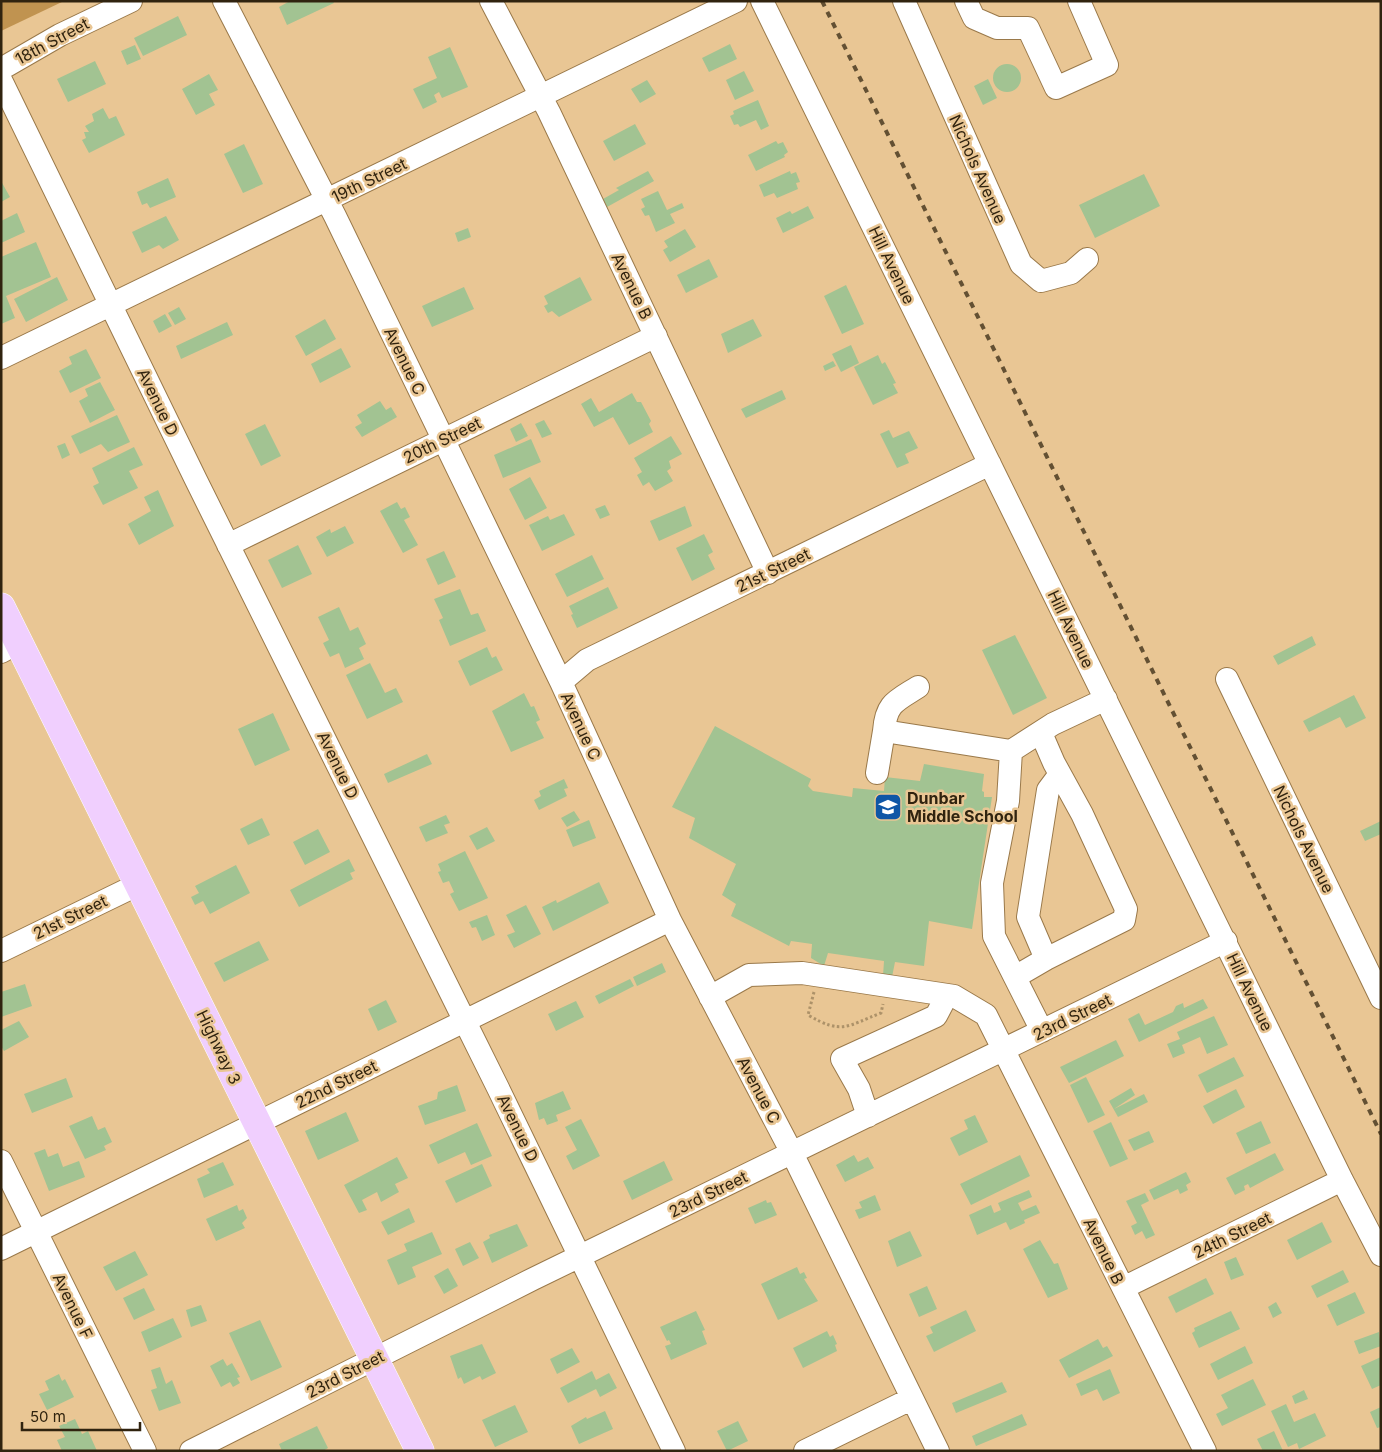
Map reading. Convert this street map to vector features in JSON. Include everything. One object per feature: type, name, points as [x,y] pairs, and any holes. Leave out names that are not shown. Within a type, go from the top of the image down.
[{"type":"main road","name":"Highway 3","points":[[1,607],[10,648],[139,884],[420,1451]]},
{"type":"street","name":"18th Street","points":[[1,70],[60,35],[131,1]]},
{"type":"street","name":"Avenue C","points":[[224,1],[327,200],[562,682],[670,920],[792,1153],[938,1451]]},
{"type":"street","name":"Avenue B","points":[[491,1],[541,96],[768,573]]},
{"type":"street","name":"19th Street","points":[[1,358],[736,1]]},
{"type":"street","name":"Hill Avenue","points":[[762,1],[1342,1180],[1381,1255]]},
{"type":"street","name":"Nichols Avenue","points":[[904,1],[1021,264],[1041,281],[1071,273],[1087,259]]},
{"type":"street","points":[[966,1],[974,18],[997,28],[1028,28],[1056,88],[1107,65],[1079,1]]},
{"type":"street","name":"Avenue D","points":[[1,80],[228,545],[465,1021],[674,1451]]},
{"type":"street","name":"20th Street","points":[[228,545],[656,336]]},
{"type":"street","name":"21st Street","points":[[562,682],[587,660],[990,464]]},
{"type":"street","name":"Nichols Avenue","points":[[1227,679],[1381,998]]},
{"type":"street","points":[[877,773],[885,714],[896,700],[918,687]]},
{"type":"street","points":[[884,731],[1011,750],[1106,698]]},
{"type":"street","points":[[1015,977],[1046,959],[1124,920],[1126,909],[1041,732]]},
{"type":"street","points":[[1011,750],[1008,801],[992,883],[994,936],[1042,1031]]},
{"type":"street","points":[[1046,959],[1028,917],[1048,790],[1060,774]]},
{"type":"street","name":"21st Street","points":[[1,951],[139,884]]},
{"type":"street","name":"22nd Street","points":[[1,1249],[670,920]]},
{"type":"street","name":"23rd Street","points":[[191,1451],[580,1256],[1226,941]]},
{"type":"street","name":"Avenue B","points":[[710,997],[749,975],[802,973],[954,996],[986,1015],[1205,1451]]},
{"type":"street","points":[[868,1116],[859,1089],[842,1059],[936,1016],[947,995]]},
{"type":"street","name":"Avenue F","points":[[1,1161],[145,1451]]},
{"type":"street","name":"24th Street","points":[[1123,1288],[1342,1180]]},
{"type":"street","points":[[805,1451],[912,1398]]},
{"type":"path","points":[[818,976],[808,1015],[823,1023],[839,1028],[881,1014],[885,986]]},
{"type":"shaded area","points":[[1,1],[64,1],[1,31]]},
{"type":"building","points":[[290,1],[333,1],[334,3],[287,25],[279,7]]},
{"type":"building","points":[[178,16],[187,35],[143,56],[134,38]]},
{"type":"building","points":[[730,44],[737,59],[709,72],[702,58]]},
{"type":"building","points":[[135,45],[141,59],[127,65],[121,51]]},
{"type":"building","points":[[450,47],[468,87],[442,98],[439,92],[434,95],[437,102],[423,109],[413,89],[437,78],[428,57]]},
{"type":"building","points":[[95,61],[106,84],[68,102],[57,79]]},
{"type":"building","points":[[1007,64],[1017,68],[1021,78],[1017,88],[1007,92],[997,88],[993,78],[997,68]]},
{"type":"building","points":[[744,71],[754,91],[735,100],[726,80]]},
{"type":"building","points":[[209,74],[218,90],[209,94],[215,105],[196,115],[182,89]]},
{"type":"building","points":[[988,79],[997,98],[983,105],[974,86]]},
{"type":"building","points":[[647,80],[656,94],[640,103],[631,89]]},
{"type":"building","points":[[758,100],[769,126],[761,130],[756,120],[740,127],[738,124],[734,125],[730,116],[734,114],[733,111]]},
{"type":"building","points":[[103,108],[109,119],[116,116],[125,135],[89,153],[82,140],[86,138],[84,132],[89,132],[85,126],[94,121],[92,114]]},
{"type":"building","points":[[635,124],[646,144],[614,161],[603,141]]},
{"type":"building","points":[[776,141],[778,144],[783,142],[788,152],[784,155],[785,157],[756,171],[748,155]]},
{"type":"building","points":[[244,144],[263,184],[243,193],[224,154]]},
{"type":"building","points":[[648,171],[654,181],[607,207],[603,199],[619,190],[616,188]]},
{"type":"building","points":[[790,171],[791,174],[796,172],[800,182],[796,183],[798,189],[777,198],[774,193],[764,197],[759,185]]},
{"type":"building","points":[[1144,174],[1160,206],[1095,238],[1079,205]]},
{"type":"building","points":[[168,178],[176,197],[150,208],[147,203],[142,205],[137,192]]},
{"type":"building","points":[[1,181],[10,197],[1,202]]},
{"type":"building","points":[[658,191],[667,210],[682,203],[684,208],[670,214],[675,223],[656,232],[649,215],[645,216],[641,209],[645,207],[641,199]]},
{"type":"building","points":[[808,206],[814,218],[783,233],[776,218],[790,211],[792,214]]},
{"type":"building","points":[[17,213],[25,232],[1,243],[1,221]]},
{"type":"building","points":[[166,216],[179,240],[163,249],[159,245],[142,253],[132,232]]},
{"type":"building","points":[[468,228],[471,237],[458,242],[455,233]]},
{"type":"building","points":[[685,229],[696,247],[670,262],[663,250],[668,247],[664,241]]},
{"type":"building","points":[[36,242],[51,277],[6,296],[15,318],[1,324],[1,257]]},
{"type":"building","points":[[709,259],[718,277],[686,293],[677,275]]},
{"type":"building","points":[[57,277],[68,300],[26,322],[14,299]]},
{"type":"building","points":[[580,277],[592,300],[559,317],[552,311],[548,313],[544,306],[548,304],[544,296]]},
{"type":"building","points":[[846,285],[864,324],[842,334],[824,296]]},
{"type":"building","points":[[464,287],[474,309],[432,327],[422,306]]},
{"type":"building","points":[[179,307],[186,319],[175,325],[168,313]]},
{"type":"building","points":[[165,314],[172,326],[159,333],[153,321]]},
{"type":"building","points":[[325,319],[336,339],[306,356],[295,336]]},
{"type":"building","points":[[753,319],[762,336],[728,353],[721,334]]},
{"type":"building","points":[[227,322],[233,335],[181,359],[176,346]]},
{"type":"building","points":[[851,345],[859,363],[841,372],[832,354]]},
{"type":"building","points":[[341,348],[351,367],[320,383],[311,364]]},
{"type":"building","points":[[86,349],[101,378],[70,393],[59,371],[72,364],[69,357]]},
{"type":"building","points":[[878,355],[882,364],[885,362],[896,383],[893,384],[898,393],[873,405],[854,367]]},
{"type":"building","points":[[833,361],[836,366],[825,371],[823,366]]},
{"type":"building","points":[[100,382],[115,410],[90,423],[79,401],[88,396],[85,389]]},
{"type":"building","points":[[782,390],[786,399],[746,418],[741,409]]},
{"type":"building","points":[[632,393],[637,402],[641,402],[651,421],[649,424],[653,432],[629,445],[613,417],[594,427],[581,404],[591,398],[599,412]]},
{"type":"building","points":[[380,401],[386,410],[391,407],[397,417],[362,437],[355,427],[362,423],[357,415]]},
{"type":"building","points":[[117,415],[130,442],[108,452],[101,444],[80,454],[71,436]]},
{"type":"building","points":[[544,420],[552,434],[542,438],[535,424]]},
{"type":"building","points":[[521,423],[528,436],[516,442],[510,429]]},
{"type":"building","points":[[265,424],[281,456],[261,466],[245,434]]},
{"type":"building","points":[[889,430],[893,438],[909,431],[918,448],[905,454],[909,463],[897,468],[880,434]]},
{"type":"building","points":[[671,436],[682,454],[669,461],[671,468],[667,471],[673,481],[655,491],[649,482],[643,486],[637,475],[642,472],[634,458]]},
{"type":"building","points":[[531,439],[541,462],[503,478],[494,455]]},
{"type":"building","points":[[65,443],[70,455],[62,459],[57,446]]},
{"type":"building","points":[[134,447],[143,465],[129,471],[138,488],[103,505],[93,486],[99,483],[92,468]]},
{"type":"building","points":[[530,477],[547,508],[525,520],[509,489]]},
{"type":"building","points":[[158,490],[174,526],[139,545],[128,524],[151,511],[144,497]]},
{"type":"building","points":[[397,502],[401,509],[405,507],[410,517],[404,520],[418,545],[403,553],[380,511]]},
{"type":"building","points":[[605,505],[610,515],[600,519],[595,509]]},
{"type":"building","points":[[685,506],[692,526],[659,541],[650,521]]},
{"type":"building","points":[[564,514],[575,535],[542,551],[529,525],[548,516],[550,520]]},
{"type":"building","points":[[345,526],[354,543],[327,557],[316,537],[330,529],[331,533]]},
{"type":"building","points":[[704,534],[713,552],[708,555],[715,569],[692,581],[676,548]]},
{"type":"building","points":[[298,545],[312,574],[282,588],[268,560]]},
{"type":"building","points":[[444,551],[456,577],[438,585],[426,559]]},
{"type":"building","points":[[592,555],[604,579],[567,597],[555,574]]},
{"type":"building","points":[[608,587],[618,608],[577,628],[569,606]]},
{"type":"building","points":[[460,589],[471,615],[478,613],[486,631],[450,646],[439,620],[443,618],[434,599]]},
{"type":"building","points":[[339,607],[350,631],[358,627],[366,644],[359,648],[364,659],[345,668],[339,653],[330,657],[323,643],[329,640],[318,617]]},
{"type":"building","points":[[1015,635],[1047,698],[1013,715],[982,650]]},
{"type":"building","points":[[1312,636],[1316,645],[1278,665],[1273,656]]},
{"type":"building","points":[[487,647],[492,658],[496,656],[503,670],[470,686],[458,661]]},
{"type":"building","points":[[370,663],[385,693],[396,688],[403,702],[367,719],[346,675]]},
{"type":"building","points":[[524,693],[531,707],[534,706],[540,720],[536,722],[544,738],[511,752],[492,711]]},
{"type":"building","points":[[1354,695],[1366,718],[1346,728],[1340,717],[1309,732],[1303,721]]},
{"type":"building","points":[[273,713],[290,750],[255,766],[238,729]]},
{"type":"building","points":[[715,726],[811,779],[808,786],[813,791],[852,797],[853,788],[884,791],[885,777],[920,781],[924,764],[984,774],[982,791],[984,792],[984,797],[992,797],[972,929],[929,921],[924,966],[895,962],[892,977],[883,976],[884,961],[828,953],[824,966],[811,958],[812,944],[791,941],[789,946],[731,916],[736,904],[722,895],[736,864],[689,838],[695,818],[672,807]]},
{"type":"building","points":[[427,754],[432,764],[388,783],[384,774]]},
{"type":"building","points":[[564,779],[568,788],[564,789],[567,796],[539,810],[534,800],[541,796],[539,791]]},
{"type":"building","points":[[574,811],[580,820],[567,827],[561,818]]},
{"type":"building","points":[[446,815],[450,823],[444,825],[448,833],[426,842],[419,827]]},
{"type":"building","points":[[262,818],[270,835],[248,845],[240,829]]},
{"type":"building","points":[[589,820],[596,838],[573,847],[566,830]]},
{"type":"building","points":[[1381,821],[1381,834],[1365,841],[1360,831]]},
{"type":"building","points":[[487,827],[495,841],[477,850],[469,836]]},
{"type":"building","points":[[318,829],[330,852],[305,865],[293,842]]},
{"type":"building","points":[[465,851],[488,898],[459,911],[450,894],[454,892],[449,881],[443,883],[438,872],[441,871],[438,864]]},
{"type":"building","points":[[349,859],[355,871],[350,873],[353,879],[299,907],[290,890]]},
{"type":"building","points":[[236,865],[250,893],[210,914],[203,901],[195,905],[191,897],[199,893],[195,886]]},
{"type":"building","points":[[599,882],[609,903],[553,931],[542,907],[556,900],[557,903]]},
{"type":"building","points":[[526,905],[541,934],[514,948],[507,935],[515,932],[506,915]]},
{"type":"building","points":[[487,915],[495,935],[482,941],[476,927],[472,928],[469,922]]},
{"type":"building","points":[[259,941],[269,960],[224,982],[214,963]]},
{"type":"building","points":[[662,963],[666,972],[637,986],[633,977]]},
{"type":"building","points":[[630,979],[634,986],[599,1004],[595,996]]},
{"type":"building","points":[[25,984],[32,1006],[1,1017],[1,992]]},
{"type":"building","points":[[1203,999],[1208,1008],[1139,1042],[1128,1019],[1139,1013],[1145,1025],[1173,1012],[1176,1006],[1183,1003],[1184,1008]]},
{"type":"building","points":[[386,1000],[397,1022],[378,1031],[368,1009]]},
{"type":"building","points":[[576,1001],[584,1017],[556,1031],[548,1014]]},
{"type":"building","points":[[1214,1016],[1228,1045],[1207,1054],[1200,1037],[1182,1045],[1185,1053],[1173,1058],[1167,1044],[1180,1039],[1177,1032]]},
{"type":"building","points":[[19,1021],[29,1037],[4,1051],[1,1046],[1,1030]]},
{"type":"building","points":[[1116,1040],[1124,1056],[1069,1083],[1060,1067]]},
{"type":"building","points":[[1234,1057],[1244,1076],[1207,1093],[1198,1075]]},
{"type":"building","points":[[1086,1077],[1105,1115],[1088,1123],[1070,1085]]},
{"type":"building","points":[[66,1078],[73,1097],[32,1113],[24,1094]]},
{"type":"building","points":[[457,1085],[466,1111],[425,1125],[418,1106],[437,1099],[438,1092]]},
{"type":"building","points":[[1131,1088],[1135,1095],[1114,1109],[1144,1094],[1148,1102],[1118,1117],[1109,1101]]},
{"type":"building","points":[[1236,1089],[1245,1107],[1213,1124],[1203,1106]]},
{"type":"building","points":[[563,1091],[571,1109],[556,1115],[558,1121],[547,1125],[544,1118],[539,1120],[535,1103]]},
{"type":"building","points":[[346,1112],[359,1141],[318,1160],[305,1131]]},
{"type":"building","points":[[975,1115],[988,1142],[959,1156],[950,1138],[968,1129],[964,1120]]},
{"type":"building","points":[[92,1116],[98,1130],[105,1127],[112,1142],[104,1146],[106,1150],[85,1159],[69,1126]]},
{"type":"building","points":[[581,1119],[600,1156],[573,1170],[566,1156],[577,1150],[565,1127]]},
{"type":"building","points":[[1261,1121],[1271,1143],[1246,1154],[1236,1133]]},
{"type":"building","points":[[1111,1122],[1128,1159],[1110,1167],[1093,1131]]},
{"type":"building","points":[[477,1123],[492,1156],[471,1165],[465,1152],[438,1164],[429,1145]]},
{"type":"building","points":[[1149,1131],[1154,1142],[1134,1151],[1128,1140]]},
{"type":"building","points":[[45,1149],[48,1157],[58,1153],[63,1167],[79,1161],[85,1177],[49,1191],[34,1153]]},
{"type":"building","points":[[1275,1153],[1284,1170],[1250,1188],[1248,1184],[1244,1186],[1245,1190],[1235,1195],[1226,1178]]},
{"type":"building","points":[[854,1155],[858,1162],[868,1157],[874,1168],[845,1182],[836,1165]]},
{"type":"building","points":[[1020,1155],[1030,1176],[971,1205],[960,1184]]},
{"type":"building","points":[[397,1157],[408,1178],[395,1184],[399,1192],[381,1202],[377,1192],[362,1200],[367,1210],[359,1213],[344,1185]]},
{"type":"building","points":[[664,1161],[673,1180],[632,1200],[623,1181]]},
{"type":"building","points":[[223,1162],[234,1185],[204,1198],[197,1179],[210,1173],[207,1169]]},
{"type":"building","points":[[482,1164],[492,1186],[456,1203],[445,1181]]},
{"type":"building","points":[[1186,1172],[1191,1182],[1186,1185],[1188,1190],[1180,1194],[1178,1189],[1154,1200],[1149,1190]]},
{"type":"building","points":[[1029,1190],[1032,1197],[1018,1203],[1022,1211],[1036,1205],[1040,1213],[1024,1220],[1025,1223],[1010,1230],[1006,1222],[977,1235],[969,1215],[991,1205],[994,1213],[1001,1210],[998,1203]]},
{"type":"building","points":[[1145,1193],[1149,1201],[1141,1205],[1155,1235],[1146,1239],[1142,1231],[1135,1235],[1131,1226],[1137,1223],[1126,1201]]},
{"type":"building","points":[[875,1195],[881,1210],[859,1219],[855,1210],[862,1208],[859,1202]]},
{"type":"building","points":[[766,1200],[767,1203],[771,1202],[777,1215],[755,1224],[748,1208]]},
{"type":"building","points":[[237,1205],[239,1211],[243,1209],[247,1218],[242,1223],[245,1228],[216,1241],[206,1219]]},
{"type":"building","points":[[409,1208],[415,1222],[388,1235],[381,1222]]},
{"type":"building","points":[[1322,1222],[1332,1242],[1297,1260],[1287,1240]]},
{"type":"building","points":[[517,1224],[528,1246],[492,1263],[483,1242],[490,1238],[489,1235]]},
{"type":"building","points":[[910,1231],[922,1256],[897,1267],[888,1241]]},
{"type":"building","points":[[432,1232],[442,1254],[412,1267],[416,1277],[398,1285],[387,1260],[407,1251],[404,1244]]},
{"type":"building","points":[[1040,1240],[1054,1264],[1058,1263],[1068,1289],[1048,1298],[1023,1249]]},
{"type":"building","points":[[470,1242],[479,1258],[463,1266],[455,1249]]},
{"type":"building","points":[[135,1251],[148,1275],[116,1291],[103,1267]]},
{"type":"building","points":[[1236,1257],[1244,1275],[1231,1280],[1224,1262]]},
{"type":"building","points":[[797,1267],[800,1274],[804,1272],[807,1278],[804,1279],[818,1301],[778,1320],[761,1284]]},
{"type":"building","points":[[448,1268],[458,1286],[444,1294],[434,1276]]},
{"type":"building","points":[[1343,1270],[1349,1282],[1317,1298],[1311,1286]]},
{"type":"building","points":[[1206,1278],[1214,1294],[1176,1313],[1168,1297]]},
{"type":"building","points":[[927,1286],[937,1309],[919,1317],[909,1294]]},
{"type":"building","points":[[144,1288],[155,1310],[134,1320],[123,1298]]},
{"type":"building","points":[[1355,1292],[1365,1313],[1337,1326],[1327,1305]]},
{"type":"building","points":[[1276,1302],[1282,1313],[1273,1318],[1268,1307]]},
{"type":"building","points":[[201,1305],[207,1321],[191,1327],[186,1310]]},
{"type":"building","points":[[966,1310],[976,1331],[934,1352],[926,1336],[933,1333],[930,1327]]},
{"type":"building","points":[[696,1311],[705,1330],[702,1331],[707,1344],[671,1360],[665,1346],[671,1344],[669,1340],[667,1341],[660,1327]]},
{"type":"building","points":[[1231,1311],[1240,1329],[1199,1348],[1192,1333],[1195,1331],[1194,1328]]},
{"type":"building","points":[[173,1318],[182,1337],[149,1352],[141,1332]]},
{"type":"building","points":[[260,1320],[282,1367],[251,1381],[229,1333]]},
{"type":"building","points":[[827,1331],[830,1337],[833,1335],[837,1344],[835,1345],[837,1351],[803,1368],[793,1348]]},
{"type":"building","points":[[1379,1332],[1381,1346],[1359,1354],[1354,1341]]},
{"type":"building","points":[[1098,1339],[1103,1348],[1107,1346],[1113,1356],[1069,1378],[1059,1360]]},
{"type":"building","points":[[482,1344],[496,1373],[482,1380],[480,1376],[464,1384],[461,1377],[458,1379],[450,1356]]},
{"type":"building","points":[[1245,1346],[1253,1363],[1218,1380],[1210,1364]]},
{"type":"building","points":[[572,1348],[580,1362],[557,1374],[550,1359]]},
{"type":"building","points":[[1381,1357],[1381,1385],[1372,1389],[1361,1366]]},
{"type":"building","points":[[223,1359],[227,1366],[232,1363],[240,1377],[237,1378],[240,1383],[233,1387],[230,1382],[221,1387],[210,1366]]},
{"type":"building","points":[[160,1367],[166,1384],[172,1380],[181,1403],[159,1411],[151,1390],[157,1388],[151,1370]]},
{"type":"building","points":[[1110,1369],[1120,1393],[1103,1401],[1097,1389],[1081,1396],[1076,1384]]},
{"type":"building","points":[[592,1371],[596,1380],[609,1373],[617,1388],[600,1397],[596,1389],[568,1403],[560,1388]]},
{"type":"building","points":[[59,1374],[62,1381],[65,1379],[74,1397],[47,1410],[39,1394],[49,1390],[45,1381]]},
{"type":"building","points":[[1253,1379],[1266,1405],[1222,1426],[1216,1414],[1228,1408],[1221,1395]]},
{"type":"building","points":[[1002,1382],[1007,1392],[956,1413],[952,1403]]},
{"type":"building","points":[[1304,1390],[1308,1399],[1295,1404],[1292,1396]]},
{"type":"building","points":[[1286,1404],[1294,1422],[1315,1413],[1326,1436],[1299,1449],[1297,1443],[1288,1447],[1271,1411]]},
{"type":"building","points":[[515,1405],[528,1432],[495,1447],[482,1420]]},
{"type":"building","points":[[1381,1407],[1381,1427],[1377,1428],[1370,1412]]},
{"type":"building","points":[[605,1411],[613,1429],[579,1444],[571,1426],[586,1417],[587,1419]]},
{"type":"building","points":[[1022,1414],[1027,1425],[976,1446],[972,1436]]},
{"type":"building","points":[[75,1419],[82,1434],[88,1431],[97,1451],[62,1451],[57,1440],[65,1437],[59,1426]]},
{"type":"building","points":[[738,1421],[748,1441],[727,1451],[717,1431]]},
{"type":"building","points":[[317,1426],[328,1448],[323,1451],[282,1451],[279,1444]]},
{"type":"building","points":[[1274,1431],[1283,1451],[1263,1451],[1257,1439]]},
{"type":"railway","points":[[822,1],[1381,1134]]},
{"type":"place","name":"Dunbar Middle School","points":[[888,807]]}]
